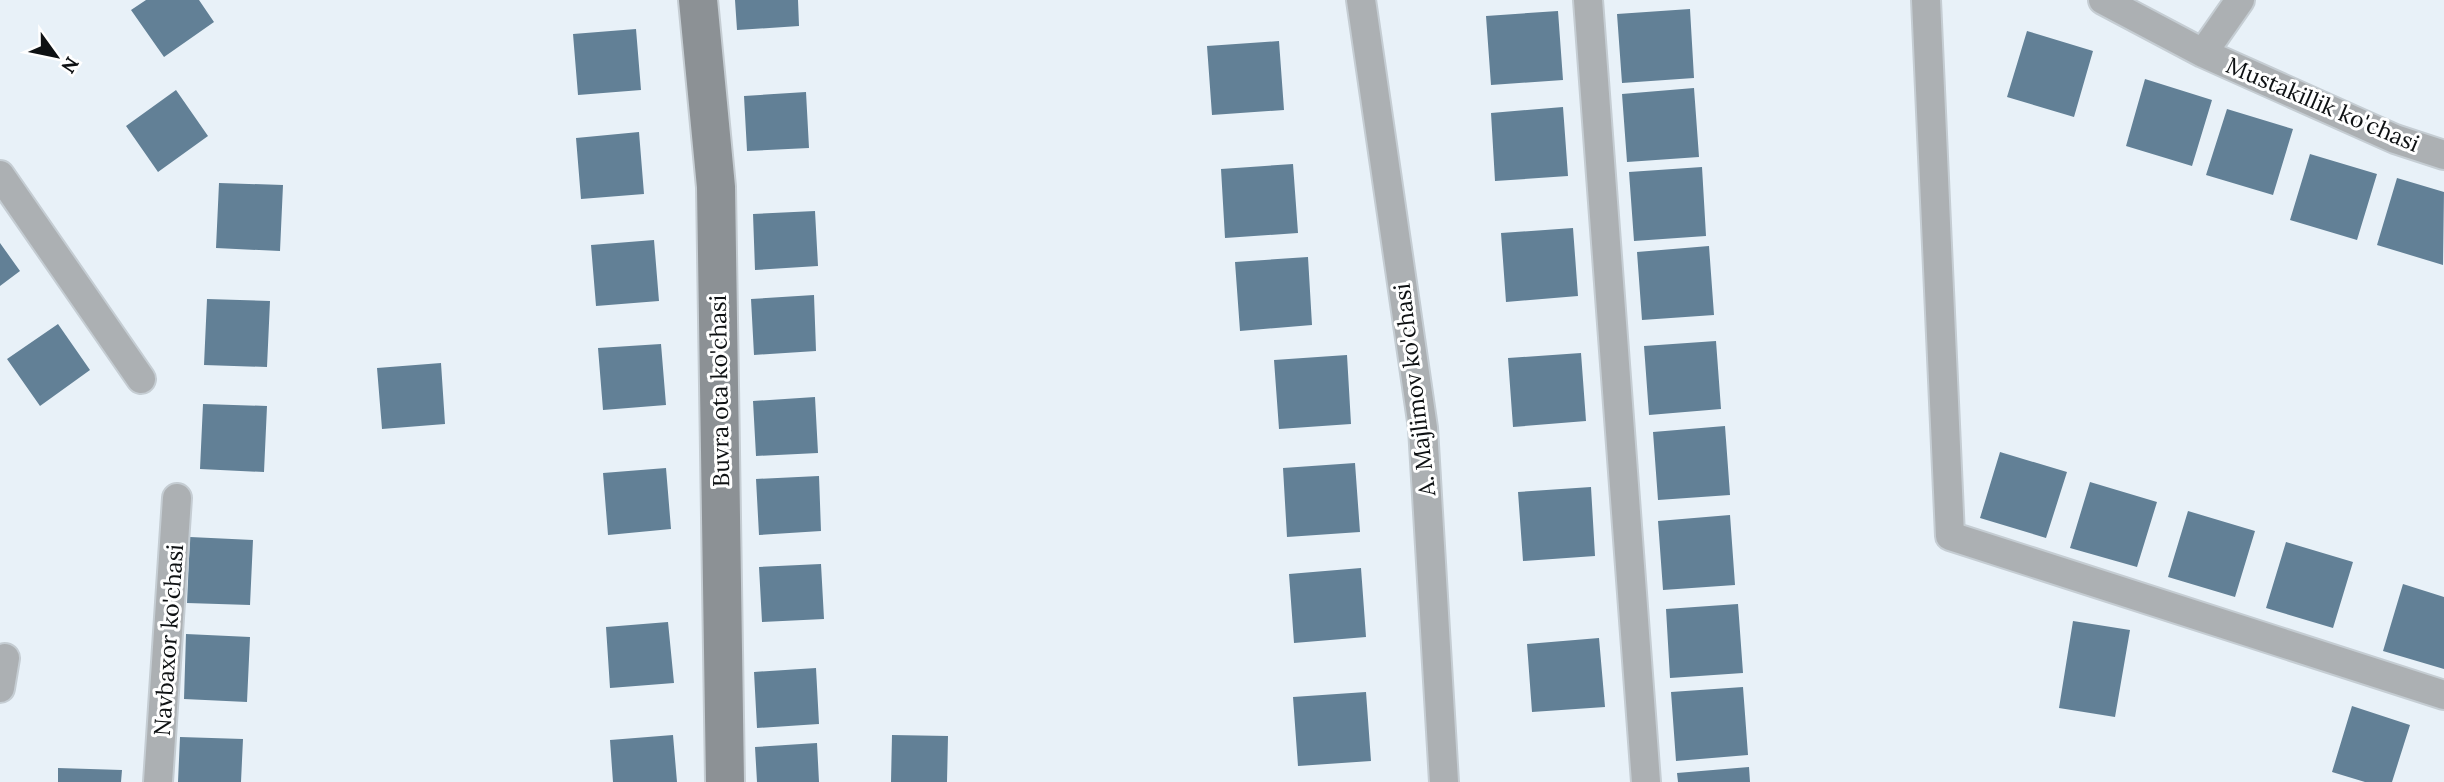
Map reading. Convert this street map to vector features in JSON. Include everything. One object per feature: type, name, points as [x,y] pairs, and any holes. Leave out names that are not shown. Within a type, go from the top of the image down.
[{"type":"main road","name":"Buvra ota ko'chasi","points":[[698,0],[716,187],[725,782]]},
{"type":"street","name":"A. Majlimov ko'chasi","points":[[1361,0],[1423,428],[1444,782]]},
{"type":"street","points":[[1588,0],[1646,782]]},
{"type":"street","points":[[1926,0],[1950,536],[2444,695]]},
{"type":"street","name":"Mustakillik ko'chasi","points":[[2103,0],[2203,53],[2395,139],[2444,155]]},
{"type":"street","name":"Mustakillik ko'chasi","points":[[2203,53],[2240,0]]},
{"type":"street","points":[[0,175],[141,379]]},
{"type":"street","name":"Navbaxor ko'chasi","points":[[158,782],[177,498]]},
{"type":"street","points":[[0,688],[5,658]]},
{"type":"building","points":[[146,0],[199,0],[214,22],[164,57],[131,10]]},
{"type":"building","points":[[735,0],[798,0],[799,26],[737,30]]},
{"type":"building","points":[[1690,9],[1694,78],[1622,83],[1617,14]]},
{"type":"building","points":[[1558,11],[1563,80],[1491,85],[1486,16]]},
{"type":"building","points":[[636,29],[641,90],[578,95],[573,34]]},
{"type":"building","points":[[2027,31],[2093,51],[2074,117],[2007,97]]},
{"type":"building","points":[[1279,41],[1284,110],[1212,115],[1207,46]]},
{"type":"building","points":[[2145,79],[2212,100],[2192,166],[2126,146]]},
{"type":"building","points":[[1694,88],[1699,157],[1627,162],[1622,94]]},
{"type":"building","points":[[176,90],[208,136],[158,172],[126,126]]},
{"type":"building","points":[[806,92],[809,148],[747,151],[744,96]]},
{"type":"building","points":[[1563,107],[1568,176],[1495,181],[1491,113]]},
{"type":"building","points":[[2227,109],[2293,129],[2273,195],[2206,175]]},
{"type":"building","points":[[639,132],[644,194],[581,199],[576,138]]},
{"type":"building","points":[[2310,154],[2377,174],[2357,240],[2290,220]]},
{"type":"building","points":[[1293,164],[1298,233],[1225,238],[1221,169]]},
{"type":"building","points":[[1702,167],[1706,236],[1634,241],[1629,172]]},
{"type":"building","points":[[2397,178],[2444,192],[2443,265],[2377,245]]},
{"type":"building","points":[[219,183],[283,185],[280,251],[216,248]]},
{"type":"building","points":[[815,211],[818,266],[755,270],[753,214]]},
{"type":"building","points":[[1573,228],[1578,296],[1506,302],[1501,233]]},
{"type":"building","points":[[654,240],[659,301],[596,306],[591,245]]},
{"type":"building","points":[[0,243],[20,271],[0,286]]},
{"type":"building","points":[[1709,246],[1714,315],[1642,320],[1637,252]]},
{"type":"building","points":[[1308,257],[1312,325],[1240,331],[1235,262]]},
{"type":"building","points":[[814,295],[816,351],[754,355],[751,299]]},
{"type":"building","points":[[207,299],[270,301],[267,367],[204,365]]},
{"type":"building","points":[[58,324],[90,370],[40,406],[7,359]]},
{"type":"building","points":[[1716,341],[1721,409],[1649,415],[1644,346]]},
{"type":"building","points":[[661,344],[666,405],[603,410],[598,348]]},
{"type":"building","points":[[1581,353],[1586,421],[1513,427],[1508,358]]},
{"type":"building","points":[[1347,355],[1351,424],[1279,429],[1274,360]]},
{"type":"building","points":[[441,363],[445,424],[382,429],[377,368]]},
{"type":"building","points":[[815,397],[818,453],[756,456],[753,401]]},
{"type":"building","points":[[203,404],[267,406],[264,472],[200,469]]},
{"type":"building","points":[[1725,426],[1730,495],[1658,500],[1653,432]]},
{"type":"building","points":[[2000,452],[2067,472],[2046,538],[1980,518]]},
{"type":"building","points":[[1355,463],[1360,532],[1287,537],[1283,468]]},
{"type":"building","points":[[666,468],[671,529],[608,535],[603,473]]},
{"type":"building","points":[[819,476],[821,531],[759,535],[756,479]]},
{"type":"building","points":[[2090,482],[2157,502],[2137,567],[2070,548]]},
{"type":"building","points":[[1591,487],[1595,556],[1523,561],[1518,492]]},
{"type":"building","points":[[2188,511],[2255,531],[2235,597],[2168,577]]},
{"type":"building","points":[[1730,515],[1735,585],[1663,590],[1658,521]]},
{"type":"building","points":[[190,537],[253,540],[250,605],[187,603]]},
{"type":"building","points":[[2286,542],[2353,562],[2333,628],[2266,608]]},
{"type":"building","points":[[821,564],[824,619],[762,622],[759,567]]},
{"type":"building","points":[[1361,568],[1366,637],[1294,643],[1289,574]]},
{"type":"building","points":[[2403,584],[2444,597],[2444,669],[2383,651]]},
{"type":"building","points":[[1738,604],[1743,673],[1670,678],[1666,609]]},
{"type":"building","points":[[2073,621],[2130,630],[2115,717],[2059,708]]},
{"type":"building","points":[[668,622],[674,683],[610,688],[606,627]]},
{"type":"building","points":[[186,634],[250,637],[247,702],[184,699]]},
{"type":"building","points":[[1599,638],[1605,707],[1532,712],[1527,644]]},
{"type":"building","points":[[816,668],[819,724],[757,728],[754,672]]},
{"type":"building","points":[[1743,687],[1748,755],[1676,761],[1671,692]]},
{"type":"building","points":[[1366,692],[1371,761],[1298,766],[1293,697]]},
{"type":"building","points":[[2352,706],[2410,725],[2392,782],[2365,782],[2332,772]]},
{"type":"building","points":[[673,735],[677,782],[613,782],[610,740]]},
{"type":"building","points":[[892,735],[948,736],[947,782],[891,782]]},
{"type":"building","points":[[180,737],[243,739],[241,782],[178,782]]},
{"type":"building","points":[[817,743],[819,782],[757,782],[755,747]]},
{"type":"building","points":[[1749,767],[1750,782],[1678,782],[1677,773]]},
{"type":"building","points":[[58,768],[122,770],[121,782],[58,782]]}]
